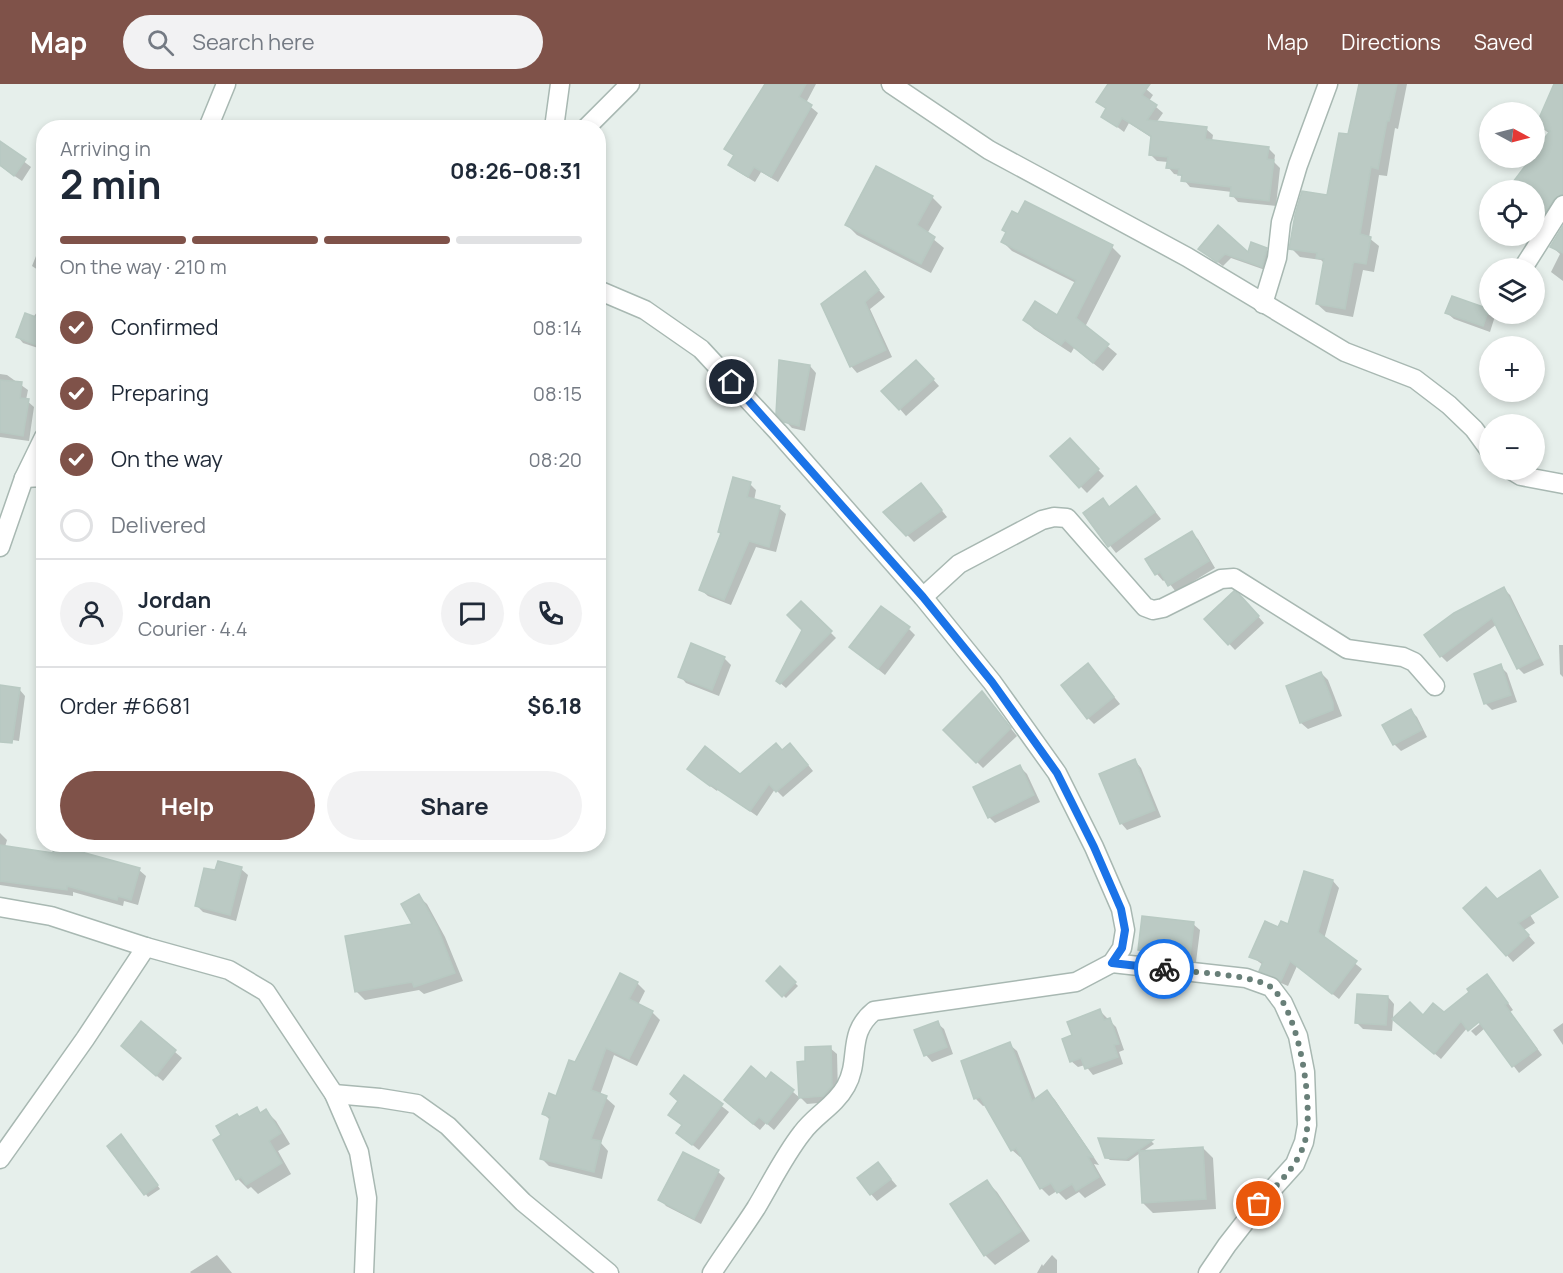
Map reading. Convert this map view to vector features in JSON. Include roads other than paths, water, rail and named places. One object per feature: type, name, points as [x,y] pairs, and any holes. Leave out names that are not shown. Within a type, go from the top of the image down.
[{"type":"street","points":[[211,120],[226,84]]},
{"type":"street","points":[[555,120],[560,84]]},
{"type":"street","points":[[594,120],[630,84]]},
{"type":"street","points":[[891,84],[989,150],[1187,257],[1346,352],[1415,380],[1449,405],[1479,436]]},
{"type":"street","points":[[1263,304],[1277,258],[1281,222],[1298,165],[1328,84]]},
{"type":"street","points":[[1529,258],[1563,205]]},
{"type":"street","points":[[606,293],[645,310],[701,349],[778,432],[923,597],[992,682],[1057,773],[1094,847],[1121,909],[1125,930],[1122,948],[1112,963],[1076,982],[874,1011],[864,1019],[857,1033],[847,1085],[838,1099],[802,1132],[745,1225],[712,1273]]},
{"type":"street","points":[[0,547],[24,478],[36,453]]},
{"type":"street","points":[[24,478],[36,477]]},
{"type":"street","points":[[1542,480],[1563,484]]},
{"type":"street","points":[[923,597],[958,564],[1042,520],[1054,516],[1067,518],[1145,607],[1153,610],[1163,608],[1221,579],[1234,578],[1347,649],[1403,657],[1414,662],[1435,686]]},
{"type":"street","points":[[0,907],[51,916],[146,947],[229,969],[266,992],[334,1094],[359,1152],[367,1198],[364,1273]]},
{"type":"street","points":[[0,1159],[85,1039],[146,947]]},
{"type":"street","points":[[1112,963],[1246,978],[1271,987],[1283,1003],[1298,1036],[1305,1072],[1307,1125],[1304,1142],[1295,1164],[1259,1204],[1208,1273]]},
{"type":"street","points":[[334,1094],[417,1104],[448,1126],[523,1202],[609,1273]]}]
